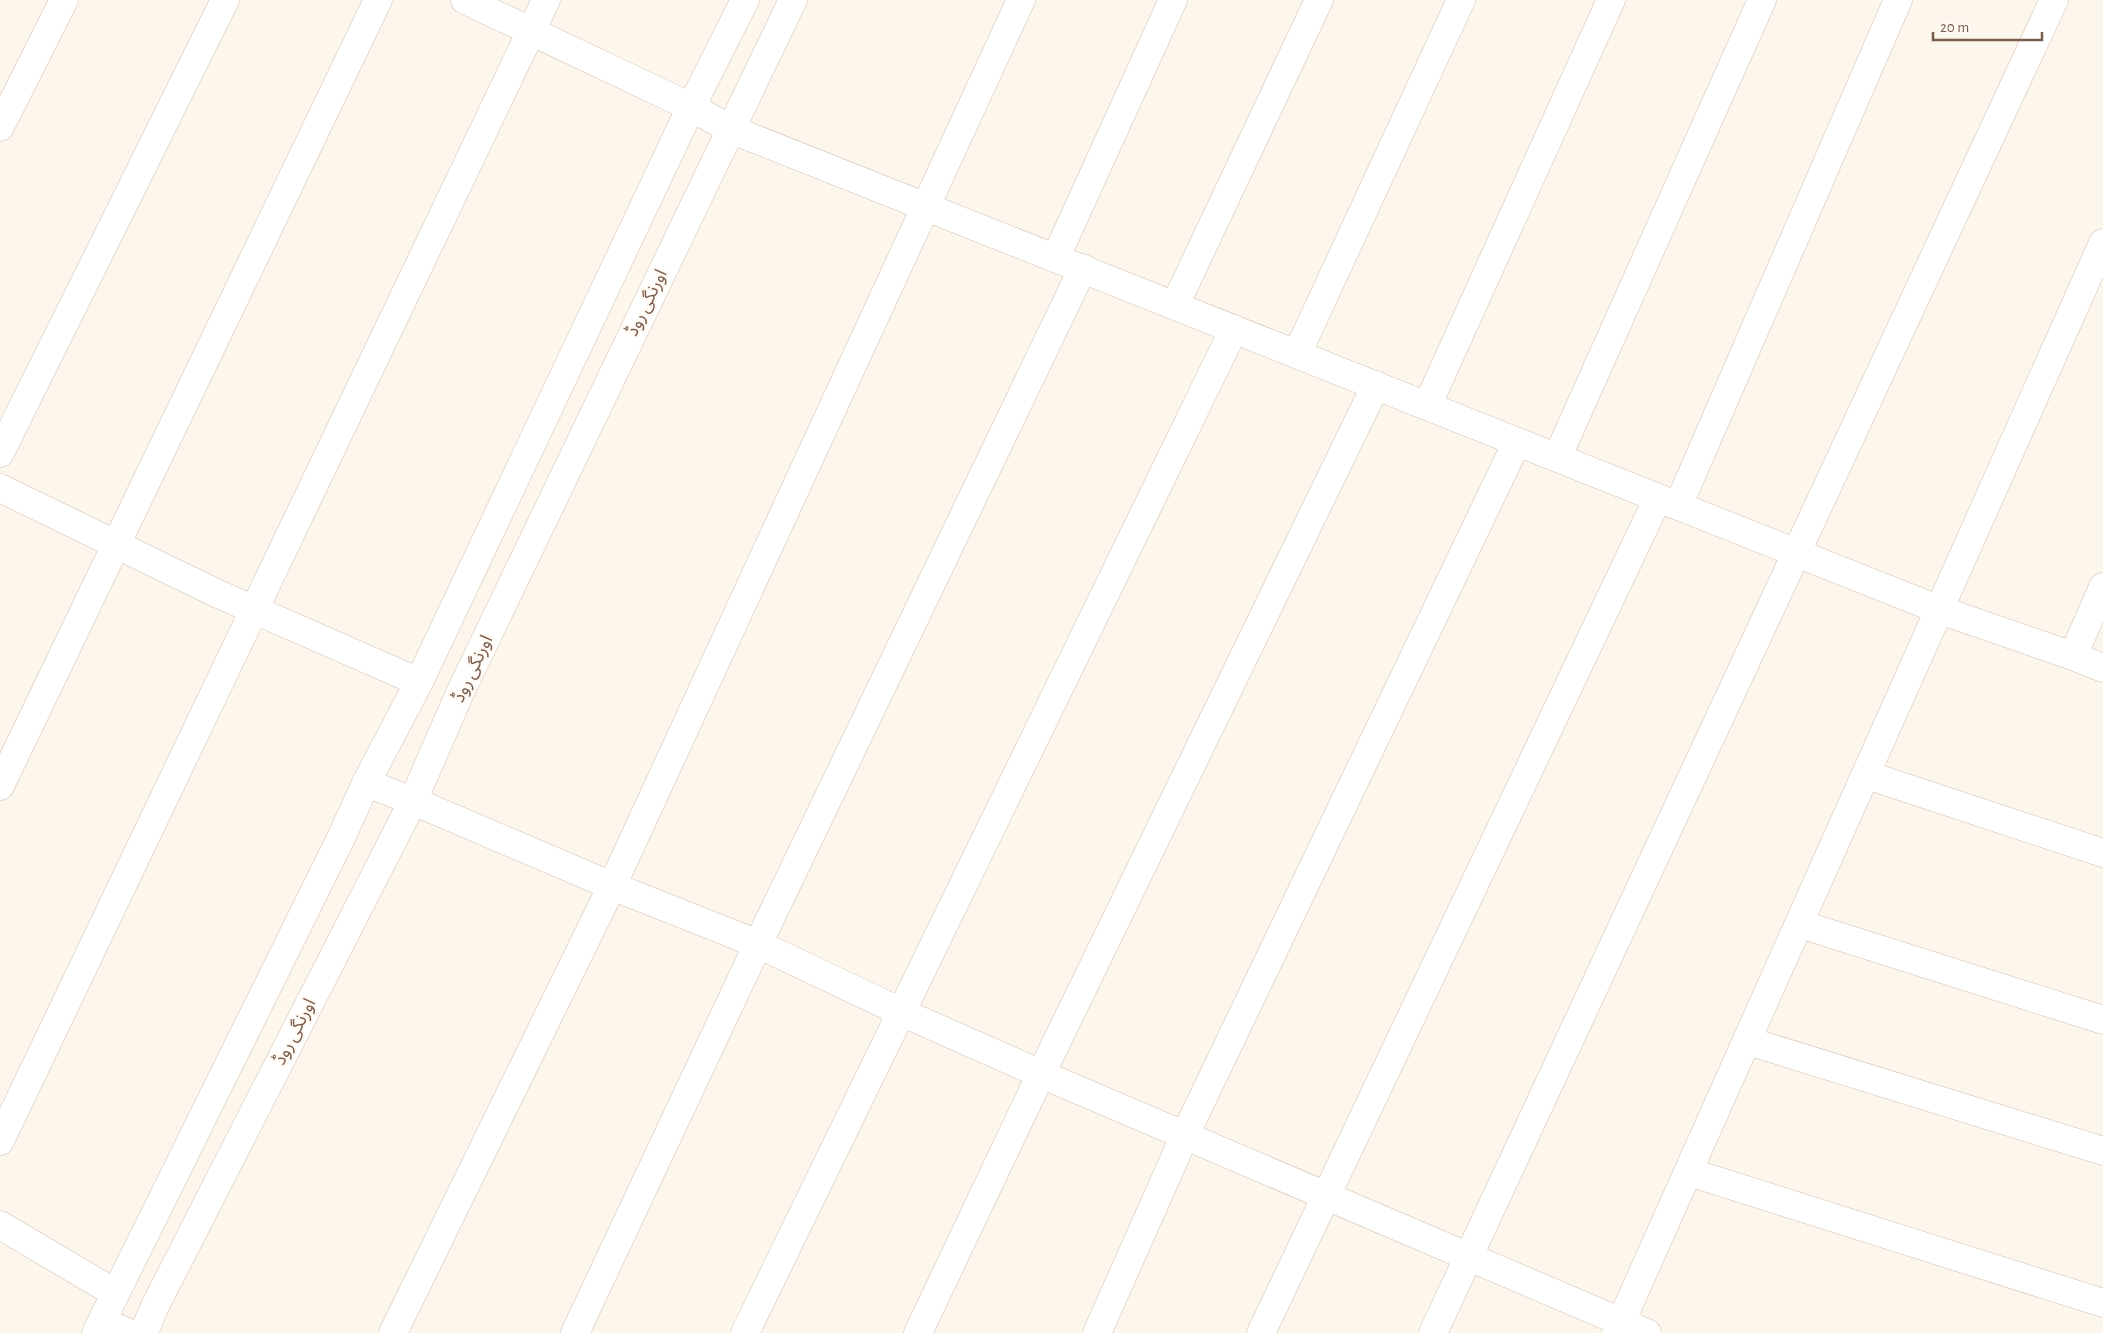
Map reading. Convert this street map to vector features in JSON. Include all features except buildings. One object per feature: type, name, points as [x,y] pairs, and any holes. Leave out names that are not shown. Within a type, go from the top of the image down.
[{"type":"street","points":[[0,127],[64,0]]},
{"type":"street","points":[[0,453],[225,0]]},
{"type":"street","points":[[0,786],[378,0]]},
{"type":"street","points":[[465,0],[691,107],[730,129],[1940,610],[2103,668]]},
{"type":"street","points":[[0,1141],[546,0]]},
{"type":"street","points":[[129,1333],[99,1327],[341,838],[366,783],[419,682],[691,107],[745,0]]},
{"type":"street","name":"اورنگی روڈ","points":[[144,1333],[159,1299],[413,801],[464,686],[793,0]]},
{"type":"street","points":[[393,1333],[612,886],[1021,0]]},
{"type":"street","points":[[1056,257],[1173,0]]},
{"type":"street","points":[[1175,305],[1319,0]]},
{"type":"street","points":[[1297,354],[1461,0]]},
{"type":"street","points":[[1427,406],[1611,0]]},
{"type":"street","points":[[1557,458],[1762,0]]},
{"type":"street","points":[[1261,1333],[1668,502],[1898,0]]},
{"type":"street","points":[[1434,1333],[2054,0]]},
{"type":"street","points":[[1619,1328],[2103,243]]},
{"type":"street","points":[[576,1333],[758,944],[1083,268]]},
{"type":"street","points":[[745,1333],[1234,329]]},
{"type":"street","points":[[918,1333],[1041,1074],[1376,385]]},
{"type":"street","points":[[1097,1333],[1185,1135],[1518,442]]},
{"type":"street","points":[[0,488],[216,593],[419,682]]},
{"type":"street","points":[[2073,656],[2103,587]]},
{"type":"street","points":[[1866,775],[2103,853]]},
{"type":"street","points":[[366,783],[413,801],[612,886],[758,944],[901,1012],[1469,1258],[1619,1328],[1647,1333]]},
{"type":"street","points":[[1800,924],[2103,1020]]},
{"type":"street","points":[[1748,1041],[2103,1151]]},
{"type":"street","points":[[1689,1172],[2103,1303]]},
{"type":"street","points":[[0,1225],[115,1293]]}]
